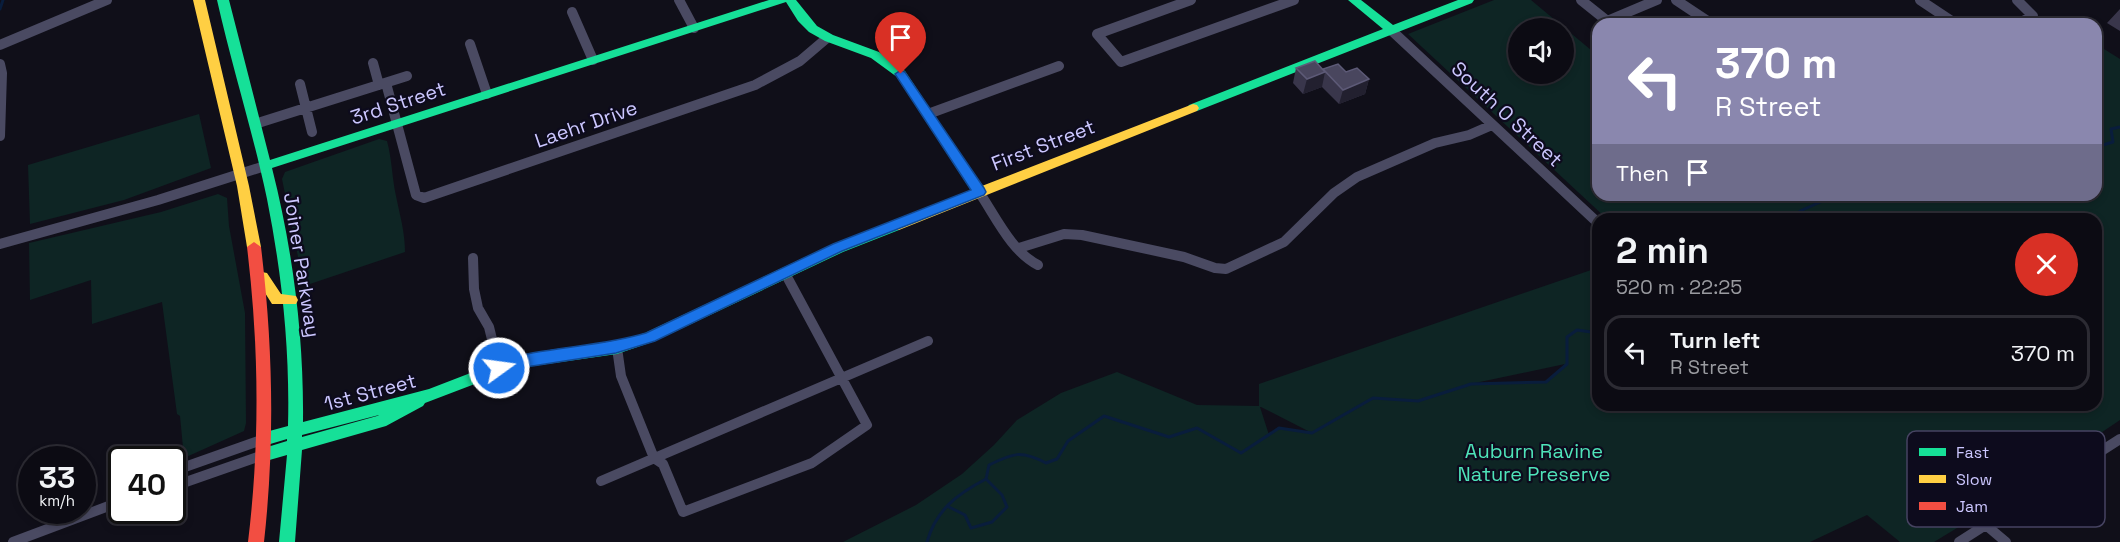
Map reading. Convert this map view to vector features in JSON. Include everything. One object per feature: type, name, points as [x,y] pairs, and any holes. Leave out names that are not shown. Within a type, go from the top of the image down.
[{"type":"street","points":[[0,45],[107,0]]},
{"type":"street","points":[[199,0],[240,174],[256,265],[267,349],[267,438],[256,542]]},
{"type":"street","name":"Joiner Parkway","points":[[223,0],[266,166],[291,300],[297,368],[298,431],[287,542]]},
{"type":"street","points":[[679,0],[694,28]]},
{"type":"street","name":"3rd Street","points":[[0,244],[158,200],[781,0]]},
{"type":"street","points":[[790,0],[805,22],[827,38],[873,53],[889,63],[912,88],[979,192],[1019,248],[1028,260],[1038,265]]},
{"type":"street","points":[[1191,0],[1097,34],[1121,62],[1294,0]]},
{"type":"street","points":[[1354,0],[1391,30]]},
{"type":"street","name":"First Street","points":[[430,395],[499,368],[526,361],[616,348],[673,327],[837,248],[1468,0]]},
{"type":"street","points":[[1581,0],[1604,18]]},
{"type":"street","points":[[1618,18],[1657,0]]},
{"type":"street","points":[[1676,0],[1703,18]]},
{"type":"street","points":[[1920,0],[1947,18]]},
{"type":"street","points":[[2017,0],[2033,16],[2029,18]]},
{"type":"street","points":[[573,12],[593,60]]},
{"type":"street","name":"South O Street","points":[[1391,30],[1592,217]]},
{"type":"street","name":"Laehr Drive","points":[[398,123],[417,195],[424,198],[754,85],[800,61],[827,38]]},
{"type":"street","points":[[470,44],[487,94]]},
{"type":"street","points":[[373,63],[398,123]]},
{"type":"street","points":[[0,64],[2,73],[0,136]]},
{"type":"street","points":[[928,114],[1059,66]]},
{"type":"street","points":[[217,76],[241,70]]},
{"type":"street","points":[[255,124],[407,76]]},
{"type":"street","points":[[300,84],[312,132]]},
{"type":"street","points":[[1019,248],[1064,234],[1082,235],[1184,257],[1215,268],[1226,269],[1284,242],[1334,193],[1357,177],[1435,143],[1469,135],[1492,125]]},
{"type":"street","points":[[473,258],[474,290],[478,308],[489,327],[499,368]]},
{"type":"street","points":[[256,265],[271,294],[277,300],[291,300]]},
{"type":"street","points":[[616,348],[621,376],[654,458],[663,464],[683,512],[813,463],[867,425],[840,379],[785,273]]},
{"type":"street","points":[[601,481],[928,341]]},
{"type":"street","name":"1st Street","points":[[186,467],[267,438],[430,395]]},
{"type":"street","name":"1st Street","points":[[186,482],[266,454],[381,421],[430,395]]},
{"type":"street","points":[[2105,450],[2119,441]]},
{"type":"street","points":[[14,542],[108,506]]},
{"type":"street","points":[[1959,542],[1985,527]]},
{"type":"street","points":[[1988,527],[2006,542]]},
{"type":"green space","name":"Auburn Ravine Nature Preserve","points":[[1494,0],[1531,0],[1553,18],[1508,18],[1508,84],[1574,84],[1574,36],[1592,51],[1592,201],[2102,201],[2102,48],[2120,59],[2120,420],[2104,431],[1907,431],[1907,527],[1959,527],[1934,542],[1900,542],[1867,515],[1810,542],[843,542],[916,505],[962,474],[1017,420],[1061,393],[1117,372],[1197,405],[1259,406],[1259,384],[1592,270],[1592,330],[1583,331],[1592,332],[1592,411],[2102,411],[2102,213],[1601,213],[1408,34]],"holes":[[[1565,364],[1546,382],[1475,383]],[[1260,407],[1310,432],[1279,428],[1269,435]]]},
{"type":"green space","points":[[199,114],[211,168],[124,200],[30,224],[28,165]]},
{"type":"green space","points":[[379,139],[387,141],[389,148],[405,252],[304,286],[282,179],[285,172]]},
{"type":"green space","points":[[218,194],[227,198],[229,226],[245,313],[246,423],[244,431],[186,457],[180,416],[177,414],[162,302],[92,324],[91,280],[30,300],[29,243],[161,212]]},
{"type":"building","points":[[1315,61],[1325,72],[1307,79],[1296,68]]},
{"type":"building","points":[[1338,64],[1346,72],[1357,68],[1369,79],[1343,90],[1323,69]]},
{"type":"waterway","points":[[0,9],[3,0]]},
{"type":"waterway","points":[[2102,145],[2113,142],[2111,129],[2120,127]]},
{"type":"waterway","points":[[1799,213],[1822,201]]},
{"type":"waterway","points":[[986,479],[989,465],[1011,456],[1030,456],[1046,463],[1057,459],[1068,441],[1104,416],[1169,437],[1197,428],[1241,453],[1279,428],[1312,433],[1373,398],[1418,401],[1471,384],[1546,382],[1567,364],[1567,337],[1577,330],[1592,332]]},
{"type":"waterway","points":[[927,542],[936,521],[949,504],[986,479]]},
{"type":"waterway","points":[[949,507],[965,515],[971,528],[992,522],[1007,507],[1002,495],[986,479]]},
{"type":"traffic: fast","points":[[223,0],[273,198],[288,284],[295,370],[295,413],[287,542]]},
{"type":"traffic: fast","points":[[265,166],[781,0]]},
{"type":"traffic: fast","points":[[790,0],[813,29],[829,38],[875,55],[901,74],[979,192]]},
{"type":"traffic: fast","points":[[1354,0],[1391,30]]},
{"type":"traffic: fast","points":[[1193,108],[1468,0]]},
{"type":"traffic: fast","points":[[267,438],[430,395],[499,368],[526,361],[617,348],[650,337],[838,248],[894,226]]},
{"type":"traffic: fast","points":[[266,454],[381,421],[418,402]]},
{"type":"traffic: slow","points":[[199,0],[243,186],[254,247]]},
{"type":"traffic: slow","points":[[894,226],[1193,108]]},
{"type":"traffic: slow","points":[[262,277],[277,300],[291,300]]},
{"type":"traffic: jam","points":[[254,247],[262,321],[265,394],[263,468],[256,542]]},
{"type":"route","points":[[499,368],[526,361],[616,348],[650,337],[837,248],[979,192],[901,74]]}]
